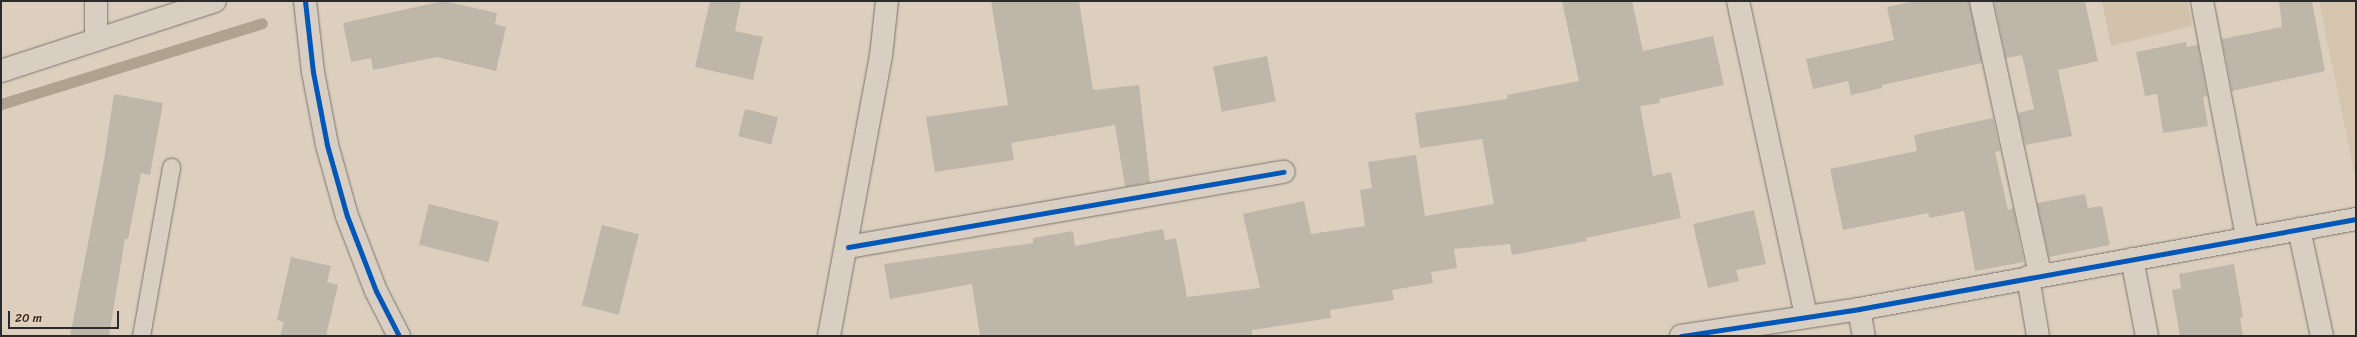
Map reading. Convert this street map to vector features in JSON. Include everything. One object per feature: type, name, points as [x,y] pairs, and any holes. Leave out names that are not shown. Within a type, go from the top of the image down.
[{"type":"street","points":[[96,1],[96,40]]},
{"type":"street","points":[[1,72],[215,1]]},
{"type":"street","points":[[306,1],[313,72],[327,145],[343,202],[376,291],[399,336]]},
{"type":"street","points":[[829,336],[848,247],[881,56],[887,1]]},
{"type":"street","points":[[1738,1],[1806,315]]},
{"type":"street","points":[[1982,1],[2034,276],[2038,336]]},
{"type":"street","points":[[2202,1],[2247,237]]},
{"type":"street","points":[[848,247],[1284,172]]},
{"type":"street","points":[[1681,336],[1806,315],[1858,309],[2247,237],[2356,219]]},
{"type":"street","points":[[2299,229],[2322,336]]},
{"type":"street","points":[[2132,258],[2148,336]]},
{"type":"street","points":[[1858,309],[1864,336]]},
{"type":"lane","points":[[141,336],[171,167]]},
{"type":"shaded area","points":[[2102,1],[2187,1],[2192,26],[2111,46]]},
{"type":"shaded area","points":[[2319,1],[2356,1],[2356,181]]},
{"type":"building","points":[[444,1],[497,13],[495,24],[506,27],[496,71],[437,57],[373,70],[371,58],[351,62],[343,23]]},
{"type":"building","points":[[710,1],[741,1],[735,31],[763,37],[753,80],[695,67]]},
{"type":"building","points":[[991,1],[1079,1],[1093,90],[1139,85],[1150,182],[1125,187],[1115,125],[1011,143],[1014,160],[935,172],[926,117],[1008,105]]},
{"type":"building","points":[[1562,1],[1632,1],[1643,51],[1713,36],[1724,85],[1659,99],[1660,103],[1640,106],[1653,176],[1671,172],[1681,218],[1586,238],[1587,241],[1512,255],[1510,244],[1454,249],[1457,268],[1431,272],[1433,283],[1392,290],[1394,300],[1330,310],[1331,318],[1252,330],[1252,336],[980,336],[972,284],[890,299],[884,264],[1033,243],[1033,238],[1073,231],[1075,246],[1163,229],[1165,240],[1176,238],[1187,297],[1260,288],[1243,214],[1304,201],[1311,234],[1365,226],[1360,190],[1372,188],[1368,162],[1416,155],[1425,216],[1494,204],[1482,139],[1420,148],[1415,113],[1507,99],[1507,95],[1579,81]]},
{"type":"building","points":[[1915,1],[1969,1],[1982,63],[1882,85],[1882,88],[1851,95],[1848,81],[1813,89],[1806,59],[1894,40],[1887,7]]},
{"type":"building","points":[[1994,1],[2085,1],[2098,61],[2058,70],[2072,136],[2025,145],[2018,113],[2034,109],[2022,55],[2006,58]]},
{"type":"building","points":[[2279,1],[2312,1],[2325,71],[2232,91],[2222,39],[2282,27]]},
{"type":"building","points":[[2186,42],[2187,47],[2198,45],[2207,96],[2203,97],[2208,126],[2163,133],[2157,94],[2145,96],[2136,52]]},
{"type":"building","points":[[1267,56],[1276,101],[1222,112],[1213,66]]},
{"type":"building","points":[[114,94],[163,103],[150,175],[141,173],[128,239],[125,239],[109,336],[70,336],[103,166]]},
{"type":"building","points":[[745,109],[778,117],[771,144],[738,136]]},
{"type":"building","points":[[1993,118],[2000,151],[1995,152],[2008,210],[2013,208],[2024,262],[1975,271],[1964,211],[1930,218],[1928,213],[1843,230],[1830,169],[1917,151],[1914,135]]},
{"type":"building","points":[[2085,194],[2088,208],[2102,206],[2110,245],[2049,257],[2037,203]]},
{"type":"building","points":[[429,204],[499,221],[489,262],[419,245]]},
{"type":"building","points":[[1754,210],[1766,264],[1736,270],[1739,281],[1708,288],[1693,224]]},
{"type":"building","points":[[602,225],[639,234],[619,315],[582,306]]},
{"type":"building","points":[[291,257],[331,266],[327,282],[338,285],[326,336],[280,336],[284,322],[277,320]]},
{"type":"building","points":[[2234,264],[2243,317],[2240,318],[2243,336],[2180,336],[2172,290],[2181,288],[2179,274]]},
{"type":"waterway","points":[[1,104],[262,23]]},
{"type":"cycle path","points":[[305,1],[313,72],[327,145],[347,216],[376,291],[399,336]]},
{"type":"cycle path","points":[[848,247],[1284,172]]},
{"type":"cycle path","points":[[1681,336],[1859,309],[2356,219]]}]
